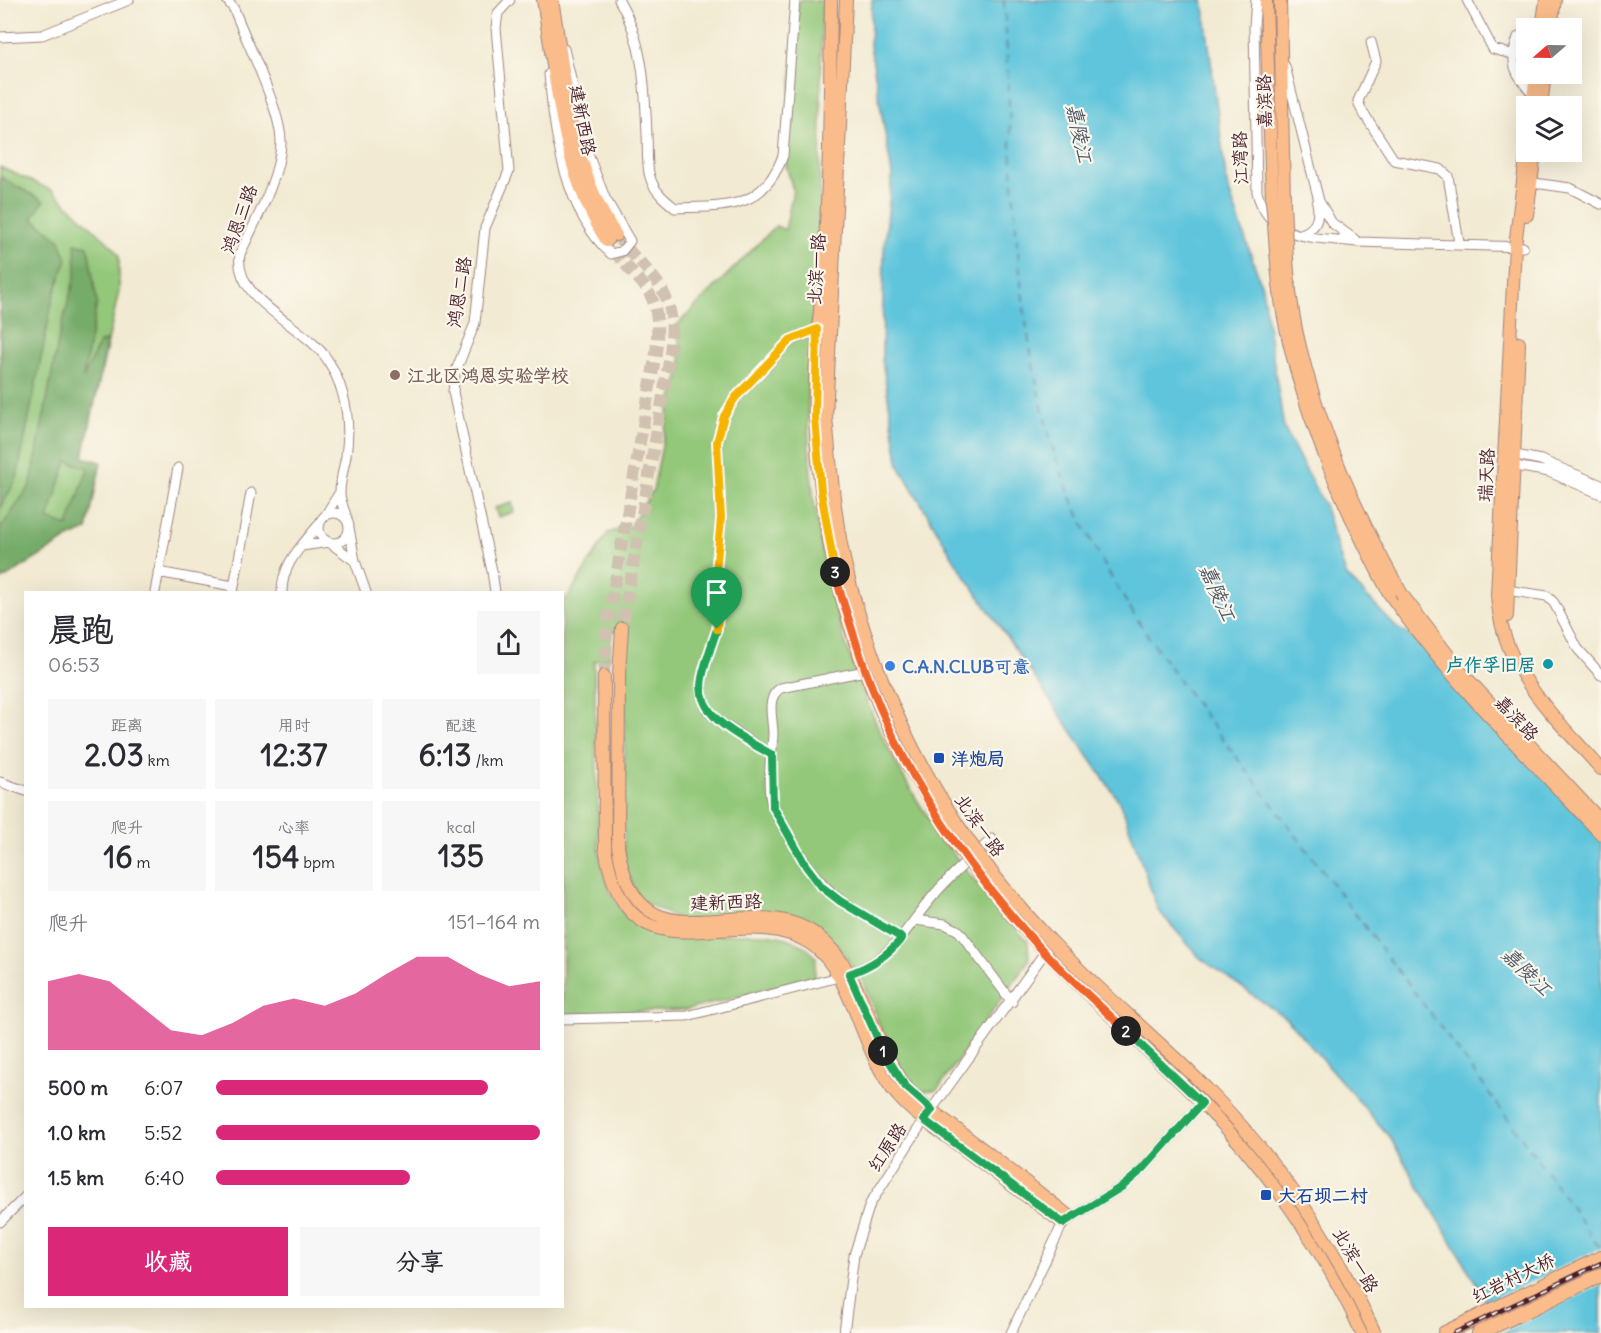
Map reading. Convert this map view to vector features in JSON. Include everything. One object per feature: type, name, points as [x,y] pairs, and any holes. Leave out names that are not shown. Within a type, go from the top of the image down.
[{"type":"highway","name":"红岩村大桥","points":[[1443,1333],[1601,1257]]},
{"type":"highway","name":"红岩村大桥","points":[[1481,1333],[1601,1276]]},
{"type":"main road","name":"建新西路","points":[[543,0],[574,168],[594,220],[612,238],[579,154],[552,0]]},
{"type":"main road","name":"北滨一路","points":[[846,0],[826,417],[832,490],[848,578],[876,667],[899,724],[936,794],[965,838],[1048,948],[1211,1093],[1253,1140],[1325,1240],[1375,1333]]},
{"type":"main road","name":"嘉滨路","points":[[1266,0],[1286,327],[1302,392],[1340,496],[1389,593],[1416,633],[1601,834]]},
{"type":"main road","name":"嘉滨路","points":[[1280,0],[1278,201],[1300,346],[1338,467],[1370,539],[1402,596],[1461,672],[1601,821]]},
{"type":"main road","points":[[1545,18],[1546,0]]},
{"type":"main road","points":[[1548,18],[1555,0]]},
{"type":"main road","name":"北滨一路","points":[[829,2],[824,259],[817,329],[815,417],[821,491],[837,582],[865,671],[890,732],[908,765],[956,844],[995,897],[1202,1103],[1244,1149],[1291,1211],[1333,1276],[1362,1333]]},
{"type":"main road","name":"瑞天路","points":[[1527,162],[1527,182],[1519,247],[1509,459],[1506,590],[1509,633],[1529,673],[1601,757]]},
{"type":"main road","name":"瑞天路","points":[[1527,182],[1533,162]]},
{"type":"main road","name":"瑞天路","points":[[1509,459],[1497,594],[1503,636],[1529,686],[1601,769]]},
{"type":"main road","name":"建新西路","points":[[622,628],[619,674],[618,846],[621,866],[628,886],[639,902],[656,915],[678,922],[762,917],[795,923],[818,936],[835,953],[844,976],[886,1057],[928,1115],[1067,1220]]},
{"type":"main road","name":"建新西路","points":[[604,676],[605,848],[609,872],[618,894],[633,914],[654,926],[678,934],[763,929],[790,933],[812,945],[844,976]]},
{"type":"street","points":[[0,37],[42,35],[129,0]]},
{"type":"street","name":"鸿恩三路","points":[[227,0],[234,9],[278,119],[281,141],[278,165],[240,254],[239,265],[247,287],[313,342],[337,379],[349,421],[340,492]]},
{"type":"street","name":"鸿恩二路","points":[[495,591],[453,392],[455,373],[475,323],[485,228],[509,171],[496,28],[498,13],[510,0]]},
{"type":"street","points":[[619,0],[629,16],[638,42],[644,74],[649,176],[658,195],[675,208],[734,205],[765,188],[776,174],[783,156],[795,0]]},
{"type":"street","name":"江湾路","points":[[1256,0],[1254,26],[1257,192],[1266,215],[1276,226],[1299,235],[1358,242],[1459,243],[1519,247]]},
{"type":"street","points":[[1467,0],[1487,42],[1493,49],[1516,54]]},
{"type":"street","points":[[551,47],[549,69],[551,98],[572,192],[602,247],[611,254],[622,251],[630,241],[605,198],[589,157],[570,68],[557,26]]},
{"type":"street","points":[[1371,42],[1376,61],[1358,101],[1360,110],[1394,160],[1440,169],[1448,176],[1459,243]]},
{"type":"street","points":[[1516,42],[1511,54],[1517,76],[1530,96]]},
{"type":"street","points":[[1281,48],[1318,206],[1317,222],[1309,230],[1299,235]]},
{"type":"street","points":[[1527,182],[1570,188],[1601,204]]},
{"type":"street","points":[[1314,187],[1332,223],[1358,242]]},
{"type":"street","points":[[772,755],[721,723],[708,711],[702,696],[701,680],[717,629],[720,596],[716,572],[721,518],[717,442],[724,416],[735,398],[790,340],[817,329]]},
{"type":"street","points":[[1509,459],[1541,460],[1601,484]]},
{"type":"street","points":[[1509,459],[1549,472],[1601,494]]},
{"type":"street","points":[[155,591],[178,468]]},
{"type":"street","points":[[158,572],[233,589],[251,492]]},
{"type":"street","points":[[282,591],[283,572],[323,519],[340,492]]},
{"type":"street","points":[[340,492],[355,561],[366,591]]},
{"type":"street","points":[[348,524],[334,513],[323,519],[320,530],[322,536],[355,561]]},
{"type":"street","points":[[302,546],[343,540],[348,524]]},
{"type":"street","points":[[1506,590],[1547,596],[1554,603],[1574,644],[1601,675]]},
{"type":"street","points":[[865,671],[781,688],[774,692],[771,699],[773,807],[806,866],[822,887],[840,901],[902,938]]},
{"type":"street","points":[[0,782],[24,790]]},
{"type":"street","points":[[564,1019],[687,1016],[844,976],[867,968],[890,952],[950,878],[992,839]]},
{"type":"street","points":[[915,920],[945,924],[959,931],[1012,1002]]},
{"type":"street","name":"红原路","points":[[844,1333],[854,1255],[870,1204],[928,1115],[1012,1002],[1048,948]]},
{"type":"street","points":[[1011,1333],[1067,1220],[1123,1186],[1143,1169],[1202,1103]]},
{"type":"street","points":[[0,1222],[24,1198]]},
{"type":"green space","points":[[799,0],[822,1],[819,225],[808,417],[811,474],[830,588],[846,644],[866,699],[890,751],[918,801],[950,849],[1028,942],[1029,960],[937,1090],[921,1091],[911,1083],[891,1055],[862,980],[839,948],[819,930],[678,919],[640,900],[624,864],[625,677],[629,632],[612,631],[609,659],[594,661],[599,848],[612,895],[633,922],[661,934],[693,936],[760,934],[791,940],[816,957],[814,978],[686,1010],[564,1014],[564,600],[568,597],[608,533],[630,526],[653,490],[670,405],[681,371],[680,343],[675,327],[776,226],[785,230],[793,190],[784,158]]},
{"type":"green space","points":[[0,167],[53,191],[114,248],[119,255],[119,291],[83,457],[101,462],[87,530],[70,537],[0,581]]},
{"type":"green space","points":[[0,177],[44,201],[32,218],[59,239],[67,259],[53,298],[17,478],[0,509]]},
{"type":"green space","points":[[75,243],[88,246],[97,303],[83,378],[100,342],[107,341],[83,457],[101,462],[87,530],[70,537],[0,581],[0,529],[31,484],[58,341],[76,272]],"holes":[[[67,461],[88,468],[68,526],[48,519]]]},
{"type":"green space","points":[[512,503],[514,512],[498,517],[495,508]]},
{"type":"water","name":"嘉陵江","points":[[872,0],[1203,0],[1227,185],[1262,287],[1284,428],[1324,505],[1346,575],[1396,627],[1463,672],[1601,837],[1601,1333],[1493,1333],[1482,1293],[1389,1136],[1287,1019],[1200,958],[1158,910],[1121,804],[955,561],[899,466],[882,359],[884,251],[892,174],[870,45]]},
{"type":"pier","points":[[1601,1248],[1601,1285],[1501,1333],[1490,1333],[1482,1305]]},
{"type":"ferry route","points":[[1004,0],[1020,278],[1028,333],[1051,441],[1069,492],[1092,541],[1119,590],[1182,685],[1444,1032],[1601,1250]]},
{"type":"tunnel","points":[[616,235],[652,275],[664,293],[672,323],[670,356],[622,628]]},
{"type":"tunnel","points":[[604,676],[607,626],[656,353],[657,330],[653,300],[607,241]]},
{"type":"railway","points":[[1454,1333],[1601,1263]]},
{"type":"place","name":"江北区鸿恩实验学校","points":[[395,375]]},
{"type":"place","name":"卢作孚旧居","points":[[1548,664]]},
{"type":"place","name":"C.A.N.CLUB可意","points":[[890,666]]},
{"type":"place","name":"洋炮局","points":[[939,758]]},
{"type":"place","name":"大石坝二村","points":[[1266,1195]]},
{"type":"route","points":[[817,329],[815,417],[821,491],[837,582],[865,671],[890,732],[926,799],[995,897],[1045,953],[1202,1103],[1143,1169],[1123,1186],[1063,1223],[924,1120],[932,1110],[905,1086],[886,1057],[849,974],[867,968],[890,952],[902,938],[840,901],[822,887],[806,866],[773,807],[772,755],[721,723],[708,711],[702,696],[701,680],[717,629],[720,596],[716,572],[721,518],[717,442],[724,416],[735,398],[790,340],[817,329]]}]
